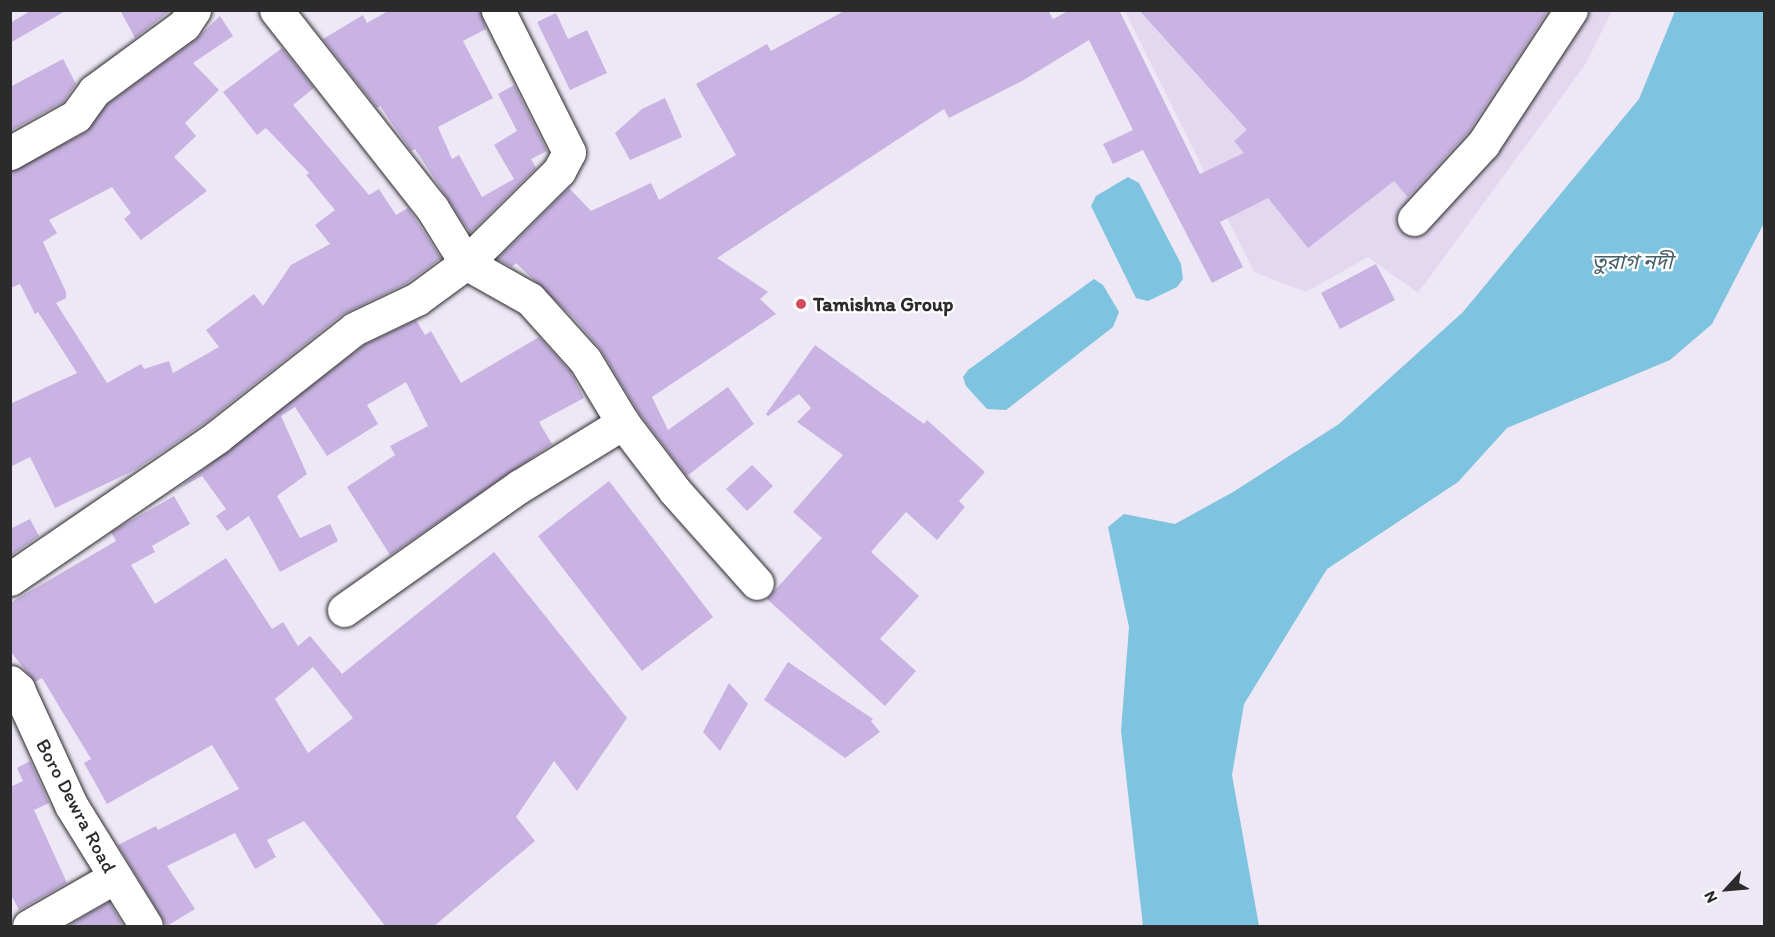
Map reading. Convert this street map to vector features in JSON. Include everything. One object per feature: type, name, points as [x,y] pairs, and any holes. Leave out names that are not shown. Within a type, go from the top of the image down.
[{"type":"street","points":[[10,153],[76,116],[94,91],[184,25],[194,10]]},
{"type":"street","points":[[276,10],[432,208],[466,263],[530,299],[585,360],[624,423],[675,490],[757,583]]},
{"type":"street","points":[[10,579],[217,437],[354,329],[417,299],[466,263],[559,171],[569,152],[498,10]]},
{"type":"street","points":[[1414,219],[1483,144],[1570,10]]},
{"type":"street","points":[[344,610],[520,486],[624,423]]},
{"type":"street","name":"Boro Dewra Road","points":[[10,682],[18,689],[71,805],[113,878],[146,927]]},
{"type":"street","points":[[29,927],[113,878]]},
{"type":"shaded area","points":[[1125,11],[1612,11],[1585,65],[1418,293],[1368,257],[1306,292],[1254,272]]},
{"type":"water","name":"তুরাগ নদী","points":[[1675,11],[1764,11],[1764,223],[1712,324],[1670,360],[1507,428],[1458,482],[1327,569],[1244,704],[1232,775],[1259,926],[1143,926],[1121,731],[1129,627],[1108,527],[1124,514],[1175,524],[1233,492],[1339,424],[1463,312],[1639,99]]},
{"type":"water","points":[[1128,177],[1139,183],[1181,264],[1183,279],[1177,287],[1148,301],[1136,298],[1091,206],[1096,196]]},
{"type":"water","points":[[1094,279],[1103,285],[1119,312],[1113,327],[1006,410],[987,409],[966,386],[963,377],[968,370]]},
{"type":"building","points":[[32,10],[67,10],[10,43],[10,23]]},
{"type":"building","points":[[120,10],[171,10],[135,38]]},
{"type":"building","points":[[390,10],[480,10],[486,29],[463,41],[493,98],[438,127],[452,159],[459,155],[482,197],[514,179],[494,145],[517,131],[498,94],[514,85],[547,151],[531,159],[536,168],[470,233],[415,149],[411,151],[380,106],[377,108],[323,39],[363,15],[367,23]]},
{"type":"building","points":[[846,10],[1048,10],[1053,19],[1070,10],[1119,10],[1200,174],[1244,153],[1234,141],[1247,130],[1139,10],[1548,10],[1468,132],[1408,197],[1394,181],[1308,248],[1268,198],[1220,222],[1243,267],[1212,283],[1143,150],[1113,164],[1103,144],[1133,130],[1089,40],[1022,81],[949,118],[944,109],[717,258],[768,292],[760,299],[776,314],[652,397],[668,430],[728,387],[754,424],[687,476],[639,413],[601,350],[573,317],[516,263],[512,267],[497,259],[569,188],[591,211],[651,183],[659,200],[736,155],[696,84],[767,44],[771,51]]},
{"type":"building","points":[[556,13],[568,39],[587,30],[607,73],[570,90],[537,22]]},
{"type":"building","points":[[220,16],[233,36],[193,63],[219,90],[185,123],[196,136],[174,157],[207,191],[141,240],[124,219],[131,213],[112,187],[49,220],[57,233],[43,242],[66,292],[66,298],[56,303],[107,383],[141,364],[144,369],[169,361],[173,373],[219,347],[206,330],[254,294],[263,306],[291,265],[330,244],[315,225],[335,210],[306,175],[309,173],[266,128],[257,135],[223,92],[282,48],[314,88],[293,105],[369,195],[379,189],[396,215],[408,208],[441,258],[407,283],[343,314],[206,422],[135,470],[55,508],[30,457],[10,467],[10,404],[77,373],[38,312],[35,314],[20,284],[10,288],[10,172],[86,132],[107,104],[195,40]]},
{"type":"building","points":[[63,59],[76,84],[63,102],[10,131],[10,87]]},
{"type":"building","points":[[665,98],[682,137],[630,160],[615,133],[642,109]]},
{"type":"building","points":[[1376,264],[1395,300],[1340,329],[1321,293]]},
{"type":"building","points":[[416,320],[425,335],[431,331],[461,383],[539,337],[570,371],[584,398],[539,422],[552,444],[390,555],[347,487],[395,455],[390,446],[428,426],[406,382],[367,405],[378,424],[327,456],[295,407],[281,416],[307,474],[277,496],[300,538],[330,524],[338,541],[280,572],[249,516],[227,531],[216,516],[226,509],[202,476],[178,489],[364,345]]},
{"type":"building","points":[[815,345],[924,424],[927,420],[985,472],[959,501],[965,507],[937,540],[906,512],[871,552],[919,596],[880,639],[916,671],[885,706],[767,599],[822,538],[793,512],[843,455],[797,422],[811,408],[799,394],[768,416],[766,414]]},
{"type":"building","points":[[752,465],[773,486],[747,511],[726,489]]},
{"type":"building","points":[[609,481],[713,617],[642,671],[538,536]]},
{"type":"building","points":[[174,496],[190,524],[152,546],[155,552],[131,565],[155,604],[226,558],[272,629],[283,622],[298,646],[310,636],[342,674],[494,552],[627,718],[577,791],[554,761],[516,817],[535,841],[433,927],[386,927],[304,821],[267,840],[276,857],[255,869],[235,833],[167,866],[195,909],[167,926],[118,845],[156,826],[158,830],[239,789],[212,745],[107,804],[84,763],[91,759],[42,678],[35,682],[10,651],[10,603],[116,541],[111,532]],"holes":[[[313,667],[353,718],[308,753],[275,699]]]},
{"type":"building","points":[[30,519],[39,536],[10,556],[10,529]]},
{"type":"building","points":[[788,662],[873,719],[871,721],[880,732],[845,758],[764,700]]},
{"type":"building","points":[[729,683],[748,704],[720,751],[703,732]]},
{"type":"building","points":[[30,761],[49,803],[34,810],[67,883],[19,910],[10,893],[10,787],[23,781],[17,768]]},
{"type":"building","points":[[109,902],[124,927],[66,927]]},
{"type":"place","name":"Tamishna Group","points":[[801,304]]}]
